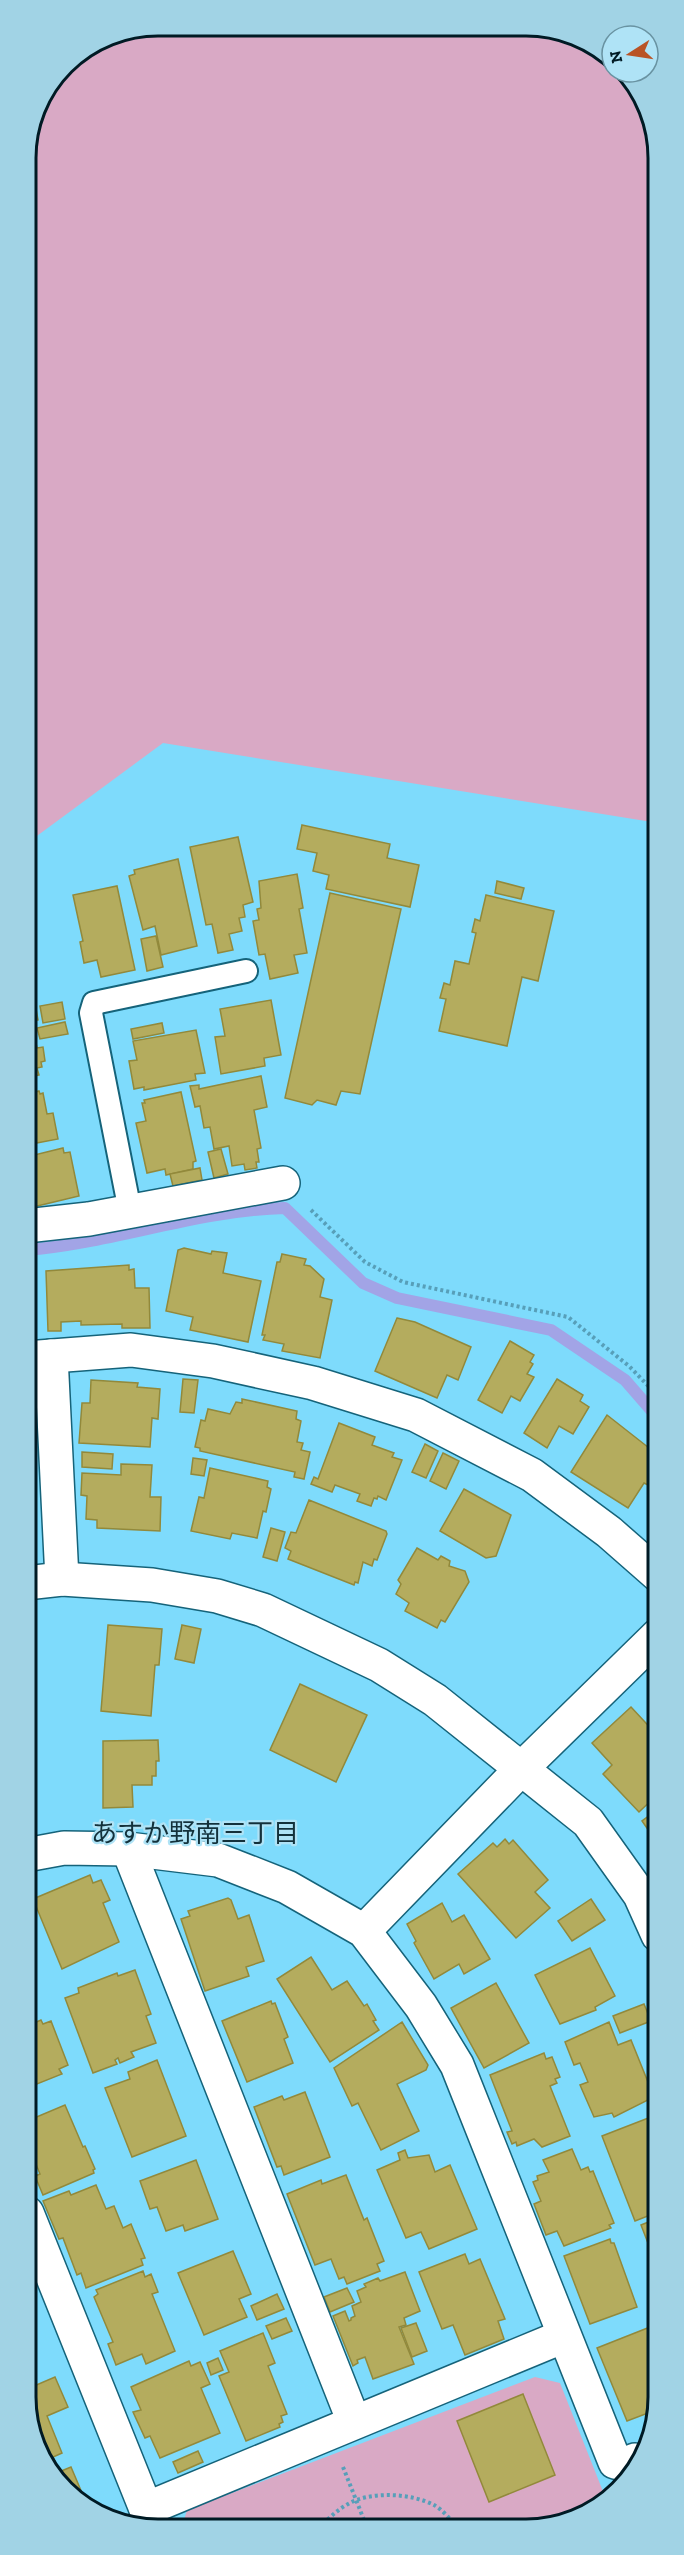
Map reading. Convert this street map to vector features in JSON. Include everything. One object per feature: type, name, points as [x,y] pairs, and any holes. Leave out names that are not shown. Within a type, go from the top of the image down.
[{"type":"street","points":[[36,1225],[88,1219],[283,1183]]},
{"type":"street","points":[[62,1579],[39,1357],[131,1350],[213,1360],[313,1383],[416,1415],[532,1475],[609,1532],[648,1566]]},
{"type":"street","points":[[36,1581],[62,1579],[152,1585],[217,1596],[263,1610],[379,1665],[435,1700],[588,1822],[640,1895],[648,1913]]},
{"type":"street","points":[[364,1931],[522,1768],[648,1645]]},
{"type":"street","points":[[36,1853],[64,1848],[128,1849],[218,1860],[287,1887],[364,1931],[421,2006],[457,2065],[615,2462],[629,2462]]},
{"type":"street","points":[[128,1849],[341,2427]]},
{"type":"street","points":[[36,2235],[150,2518],[341,2427],[564,2336]]},
{"type":"lane","points":[[130,1211],[91,1013],[94,1003],[246,972]]},
{"type":"path","points":[[283,1183],[364,1262],[403,1282],[568,1317],[628,1366],[648,1386]]},
{"type":"path","points":[[341,2427],[357,2500],[364,2519]]},
{"type":"path","points":[[327,2519],[357,2500],[371,2496],[398,2495],[434,2505],[448,2519]]},
{"type":"shaded area","points":[[158,36],[526,36],[549,38],[580,49],[600,62],[600,84],[623,84],[639,112],[647,142],[648,158],[648,821],[163,743],[36,837],[36,150],[42,119],[57,90],[78,66],[90,57],[119,42]]},
{"type":"shaded area","points":[[535,2377],[560,2383],[603,2491],[587,2503],[565,2513],[526,2519],[184,2519],[187,2510]]},
{"type":"building","points":[[302,825],[390,844],[387,858],[419,865],[410,907],[326,889],[329,875],[313,871],[317,853],[297,849]]},
{"type":"building","points":[[238,837],[253,902],[243,905],[245,917],[239,918],[242,931],[229,934],[233,950],[218,953],[212,924],[206,925],[190,847]]},
{"type":"building","points":[[178,859],[197,946],[161,955],[155,926],[143,930],[129,876],[135,874],[134,870]]},
{"type":"building","points":[[297,874],[303,908],[299,909],[307,953],[294,955],[298,973],[270,979],[265,954],[259,955],[253,921],[259,920],[257,909],[261,908],[259,881]]},
{"type":"building","points":[[497,881],[524,888],[521,899],[495,893]]},
{"type":"building","points":[[117,886],[135,970],[101,977],[97,960],[84,963],[80,942],[83,941],[73,895]]},
{"type":"building","points":[[330,893],[401,909],[360,1094],[341,1091],[336,1105],[317,1100],[312,1105],[285,1098]]},
{"type":"building","points":[[486,895],[554,911],[538,981],[522,977],[507,1046],[439,1031],[446,999],[440,998],[444,983],[450,985],[455,961],[469,964],[476,933],[472,932],[475,919],[480,921]]},
{"type":"building","points":[[156,936],[163,967],[147,971],[141,939]]},
{"type":"building","points":[[271,1000],[281,1055],[264,1058],[265,1066],[221,1074],[215,1037],[225,1036],[220,1009]]},
{"type":"building","points":[[62,1002],[65,1019],[43,1023],[40,1006]]},
{"type":"building","points":[[65,1022],[68,1034],[40,1039],[37,1028]]},
{"type":"building","points":[[162,1023],[164,1033],[133,1039],[131,1029]]},
{"type":"building","points":[[196,1030],[205,1073],[195,1074],[196,1080],[144,1090],[144,1087],[134,1089],[129,1061],[137,1060],[133,1041]]},
{"type":"building","points":[[36,1043],[37,1048],[43,1047],[45,1061],[41,1062],[42,1067],[37,1068],[39,1075],[36,1076]]},
{"type":"building","points":[[261,1076],[267,1107],[254,1110],[261,1148],[257,1149],[259,1162],[256,1162],[257,1168],[245,1170],[244,1164],[232,1166],[229,1146],[214,1149],[210,1127],[204,1128],[200,1106],[195,1107],[190,1086],[199,1085],[199,1089]]},
{"type":"building","points":[[36,1092],[43,1093],[47,1114],[53,1113],[58,1139],[36,1143]]},
{"type":"building","points":[[181,1092],[196,1161],[193,1162],[193,1169],[166,1175],[165,1169],[147,1173],[136,1123],[146,1121],[142,1103],[145,1103],[144,1100]]},
{"type":"building","points":[[63,1148],[64,1153],[70,1152],[79,1196],[36,1206],[36,1155]]},
{"type":"building","points":[[221,1149],[228,1174],[214,1178],[208,1152]]},
{"type":"building","points":[[200,1168],[202,1180],[173,1186],[170,1174]]},
{"type":"building","points":[[184,1248],[211,1254],[212,1251],[227,1253],[223,1273],[261,1281],[248,1342],[190,1330],[193,1317],[166,1311],[178,1250]]},
{"type":"building","points":[[282,1254],[306,1259],[304,1265],[310,1266],[324,1279],[320,1297],[332,1300],[320,1358],[282,1351],[284,1344],[263,1340],[265,1335],[262,1335],[277,1262],[280,1262]]},
{"type":"building","points":[[129,1265],[129,1270],[134,1269],[135,1288],[149,1288],[150,1328],[122,1328],[122,1324],[81,1325],[81,1321],[61,1322],[61,1331],[48,1331],[46,1271]]},
{"type":"building","points":[[397,1318],[415,1322],[471,1347],[458,1380],[447,1375],[437,1398],[375,1371]]},
{"type":"building","points":[[510,1341],[534,1355],[530,1362],[533,1364],[527,1374],[534,1377],[520,1401],[511,1396],[502,1413],[478,1400]]},
{"type":"building","points":[[183,1379],[198,1380],[194,1413],[180,1412]]},
{"type":"building","points":[[557,1379],[583,1395],[580,1401],[589,1407],[573,1434],[559,1426],[547,1448],[524,1433]]},
{"type":"building","points":[[91,1380],[138,1383],[137,1387],[160,1389],[158,1419],[152,1418],[150,1447],[79,1443],[82,1403],[90,1403]]},
{"type":"building","points":[[242,1399],[297,1411],[296,1419],[301,1421],[297,1442],[303,1443],[301,1450],[310,1452],[304,1479],[294,1477],[295,1472],[200,1451],[200,1448],[195,1447],[201,1420],[205,1421],[208,1409],[230,1414],[236,1402],[242,1403]]},
{"type":"building","points":[[607,1415],[648,1447],[648,1485],[644,1483],[628,1508],[571,1472]]},
{"type":"building","points":[[339,1423],[375,1437],[372,1445],[394,1453],[392,1457],[402,1460],[386,1500],[378,1496],[377,1499],[374,1498],[371,1506],[357,1501],[360,1494],[335,1485],[332,1492],[311,1484],[314,1477],[318,1479]]},
{"type":"building","points":[[425,1444],[438,1451],[426,1478],[412,1472]]},
{"type":"building","points":[[82,1452],[113,1454],[112,1469],[82,1467]]},
{"type":"building","points":[[443,1453],[459,1461],[446,1489],[430,1481]]},
{"type":"building","points":[[193,1458],[207,1460],[204,1476],[191,1474]]},
{"type":"building","points":[[121,1464],[152,1465],[150,1497],[161,1497],[160,1531],[97,1528],[97,1520],[86,1519],[87,1496],[81,1495],[82,1473],[121,1475]]},
{"type":"building","points":[[210,1468],[268,1481],[267,1487],[271,1489],[257,1538],[232,1533],[230,1539],[191,1531],[199,1497],[204,1498]]},
{"type":"building","points":[[464,1489],[511,1515],[496,1556],[486,1558],[440,1531]]},
{"type":"building","points":[[309,1500],[386,1531],[387,1534],[377,1560],[374,1559],[372,1566],[363,1562],[358,1583],[355,1582],[354,1585],[288,1559],[291,1551],[285,1548],[291,1532],[296,1533]]},
{"type":"building","points":[[271,1528],[285,1532],[277,1561],[263,1557]]},
{"type":"building","points":[[417,1548],[438,1560],[441,1556],[450,1561],[449,1566],[465,1571],[469,1582],[445,1622],[441,1620],[437,1628],[405,1611],[409,1603],[396,1594],[401,1584],[398,1580]]},
{"type":"building","points":[[108,1625],[162,1629],[159,1665],[155,1665],[151,1716],[101,1711]]},
{"type":"building","points":[[182,1625],[201,1629],[194,1663],[175,1659]]},
{"type":"building","points":[[300,1684],[367,1715],[336,1782],[270,1750]]},
{"type":"building","points":[[631,1707],[648,1725],[648,1803],[639,1812],[603,1774],[612,1765],[592,1743]]},
{"type":"building","points":[[158,1740],[159,1761],[156,1761],[156,1776],[152,1776],[152,1785],[132,1785],[133,1807],[103,1808],[103,1741]]},
{"type":"building","points":[[648,1816],[648,1830],[642,1821]]},
{"type":"building","points":[[505,1839],[509,1844],[513,1840],[548,1880],[535,1892],[550,1908],[516,1938],[458,1874],[493,1843],[497,1847]]},
{"type":"building","points":[[90,1875],[93,1883],[101,1880],[110,1900],[103,1903],[119,1942],[62,1969],[36,1906],[36,1898]]},
{"type":"building","points":[[228,1898],[231,1900],[238,1919],[249,1915],[264,1961],[246,1967],[249,1976],[205,1991],[181,1919],[190,1916],[188,1911]]},
{"type":"building","points":[[591,1899],[605,1920],[572,1941],[558,1921]]},
{"type":"building","points":[[442,1903],[452,1922],[464,1915],[490,1959],[464,1974],[459,1964],[434,1979],[414,1943],[416,1941],[407,1924]]},
{"type":"building","points":[[590,1948],[615,1996],[595,2007],[596,2010],[560,2024],[535,1975]]},
{"type":"building","points":[[311,1957],[332,1990],[347,1981],[364,2006],[367,2004],[379,2030],[330,2062],[277,1979]]},
{"type":"building","points":[[135,1970],[151,2014],[146,2016],[156,2043],[131,2052],[134,2057],[120,2063],[118,2058],[115,2060],[117,2064],[93,2073],[65,1998],[79,1993],[78,1988],[117,1973],[118,1976]]},
{"type":"building","points":[[496,1983],[529,2043],[484,2068],[451,2008]]},
{"type":"building","points":[[271,2001],[272,2004],[275,2003],[288,2037],[284,2039],[293,2063],[247,2082],[222,2021]]},
{"type":"building","points":[[644,2004],[648,2014],[648,2022],[620,2033],[613,2016]]},
{"type":"building","points":[[41,2020],[43,2024],[51,2021],[68,2065],[59,2069],[62,2074],[36,2084],[36,2022]]},
{"type":"building","points":[[402,2022],[428,2065],[426,2070],[397,2084],[419,2131],[381,2150],[358,2103],[352,2106],[334,2068]]},
{"type":"building","points":[[609,2022],[618,2045],[631,2040],[648,2082],[648,2100],[614,2117],[612,2113],[594,2117],[580,2085],[588,2082],[580,2063],[574,2065],[565,2042]]},
{"type":"building","points":[[544,2053],[546,2059],[552,2057],[560,2077],[555,2079],[557,2083],[550,2086],[570,2136],[542,2147],[534,2139],[517,2146],[516,2142],[512,2144],[507,2132],[512,2131],[490,2075]]},
{"type":"building","points":[[157,2060],[186,2136],[132,2157],[105,2088],[130,2079],[128,2072]]},
{"type":"building","points":[[305,2092],[330,2157],[284,2175],[281,2166],[277,2167],[254,2107],[282,2096],[284,2100]]},
{"type":"building","points":[[65,2105],[95,2169],[94,2173],[43,2195],[36,2178],[36,2176],[40,2174],[36,2164],[36,2117]]},
{"type":"building","points":[[648,2118],[648,2216],[635,2221],[602,2136]]},
{"type":"building","points":[[572,2149],[581,2170],[588,2167],[590,2172],[593,2171],[614,2223],[609,2225],[611,2228],[564,2246],[557,2231],[546,2235],[534,2204],[541,2201],[533,2182],[538,2180],[537,2176],[549,2172],[543,2160]]},
{"type":"building","points":[[405,2150],[408,2158],[429,2155],[435,2172],[450,2165],[477,2229],[429,2249],[421,2232],[406,2238],[377,2170],[400,2160],[398,2153]]},
{"type":"building","points":[[196,2160],[218,2219],[185,2231],[183,2225],[166,2231],[157,2207],[150,2209],[140,2181]]},
{"type":"building","points":[[346,2175],[364,2220],[367,2218],[384,2261],[377,2264],[380,2271],[347,2284],[344,2277],[339,2279],[331,2259],[315,2265],[287,2194],[321,2180],[322,2184]]},
{"type":"building","points":[[96,2185],[106,2209],[114,2206],[123,2228],[131,2224],[145,2258],[141,2259],[143,2265],[86,2288],[81,2273],[77,2275],[63,2238],[59,2239],[43,2201],[69,2191],[71,2195]]},
{"type":"building","points":[[648,2222],[648,2243],[641,2225]]},
{"type":"building","points":[[610,2239],[611,2243],[614,2243],[637,2307],[590,2324],[564,2256]]},
{"type":"building","points":[[233,2251],[251,2294],[239,2299],[247,2317],[204,2335],[178,2273]]},
{"type":"building","points":[[465,2254],[469,2264],[480,2259],[505,2319],[498,2321],[504,2339],[465,2355],[453,2325],[442,2329],[419,2272]]},
{"type":"building","points":[[143,2271],[145,2277],[151,2274],[158,2292],[152,2294],[175,2351],[146,2364],[142,2354],[116,2365],[108,2344],[113,2342],[94,2297],[98,2294],[96,2290]]},
{"type":"building","points":[[405,2272],[420,2311],[404,2318],[406,2325],[399,2327],[414,2364],[373,2379],[365,2357],[357,2360],[358,2363],[353,2366],[333,2316],[345,2311],[349,2321],[351,2320],[355,2316],[352,2306],[361,2302],[357,2291],[366,2287],[364,2284],[378,2278],[380,2281]]},
{"type":"building","points":[[347,2288],[354,2302],[330,2312],[324,2297]]},
{"type":"building","points":[[277,2294],[284,2309],[257,2320],[251,2306]]},
{"type":"building","points":[[286,2318],[292,2331],[272,2339],[266,2326]]},
{"type":"building","points":[[416,2323],[427,2351],[412,2357],[401,2328]]},
{"type":"building","points":[[648,2328],[647,2413],[627,2421],[597,2348]]},
{"type":"building","points":[[263,2333],[275,2363],[268,2366],[287,2414],[281,2416],[283,2422],[279,2424],[280,2427],[246,2441],[219,2376],[229,2372],[220,2351]]},
{"type":"building","points":[[218,2358],[223,2370],[211,2375],[207,2363]]},
{"type":"building","points":[[189,2361],[191,2366],[200,2362],[210,2384],[201,2388],[220,2433],[160,2458],[150,2436],[145,2438],[133,2412],[141,2410],[131,2387]]},
{"type":"building","points":[[55,2377],[68,2407],[47,2416],[62,2453],[53,2457],[54,2461],[40,2428],[36,2385]]},
{"type":"building","points":[[523,2394],[555,2475],[489,2502],[457,2421]]},
{"type":"building","points":[[198,2451],[203,2462],[178,2473],[173,2462]]},
{"type":"building","points":[[71,2467],[82,2492],[66,2477],[61,2471]]},
{"type":"waterway","points":[[36,1249],[91,1241],[220,1214],[285,1208],[363,1283],[397,1298],[551,1330],[625,1380],[648,1406]]},
{"type":"district","name":"あすか野南三丁目","points":[[195,1833]]}]
